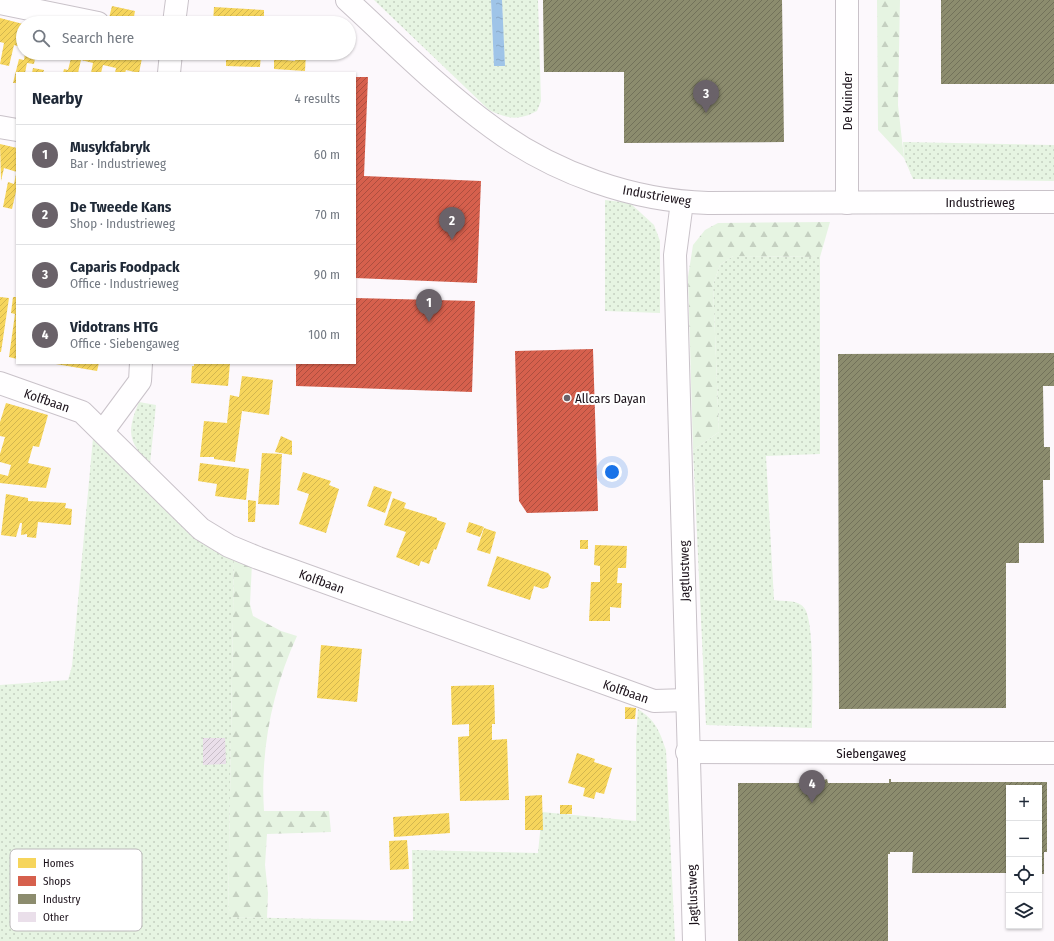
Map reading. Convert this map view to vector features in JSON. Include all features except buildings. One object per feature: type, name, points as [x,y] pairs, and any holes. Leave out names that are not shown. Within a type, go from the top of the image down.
[{"type":"street","points":[[175,16],[177,0]]},
{"type":"street","name":"Industrieweg","points":[[347,0],[432,79],[494,129],[523,147],[566,169],[608,185],[639,194],[682,202],[1054,202]]},
{"type":"street","name":"De Kuinder","points":[[847,0],[847,202]]},
{"type":"street","points":[[0,3],[64,16]]},
{"type":"street","points":[[170,72],[171,60]]},
{"type":"street","points":[[0,127],[16,130]]},
{"type":"street","name":"Jagtlustweg","points":[[682,202],[675,255],[687,752],[694,941]]},
{"type":"street","points":[[103,431],[140,381],[141,364]]},
{"type":"street","name":"Kolfbaan","points":[[0,383],[82,412],[201,529],[229,546],[258,558],[654,702],[686,700]]},
{"type":"street","name":"Siebengaweg","points":[[687,752],[1054,753]]},
{"type":"green space","points":[[374,0],[491,0],[494,66],[504,66],[502,0],[538,0],[541,101],[537,111],[513,118],[489,110]]},
{"type":"green space","points":[[877,0],[900,0],[898,105],[904,158],[878,130]]},
{"type":"green space","points":[[903,142],[1054,145],[1054,181],[913,179],[904,158]]},
{"type":"green space","points":[[605,200],[630,203],[654,225],[660,241],[660,313],[605,311]]},
{"type":"green space","points":[[830,222],[820,257],[733,256],[720,265],[713,285],[719,432],[693,450],[688,277],[693,245],[705,230],[718,223]]},
{"type":"green space","points":[[733,256],[820,257],[820,454],[766,456],[774,600],[795,602],[799,604],[805,609],[808,618],[812,648],[812,728],[706,725],[693,450],[719,432],[713,285],[720,265]]},
{"type":"green space","points":[[139,402],[156,405],[150,464],[137,449],[131,435],[132,421]]},
{"type":"green space","points":[[93,438],[234,556],[228,917],[413,921],[412,850],[538,853],[542,812],[636,821],[636,741],[638,709],[644,713],[656,726],[666,750],[675,941],[0,941],[0,685],[68,680],[72,666]]},
{"type":"green space","points":[[234,556],[252,563],[250,604],[253,616],[281,631],[297,636],[281,678],[270,722],[264,766],[264,811],[329,811],[331,832],[267,834],[265,865],[268,893],[267,918],[228,917]]},
{"type":"water","points":[[491,0],[502,0],[505,66],[494,66]]},
{"type":"place","name":"Caparis Foodpack","points":[[706,113]]},
{"type":"place","name":"De Tweede Kans","points":[[452,240]]},
{"type":"place","name":"Musykfabryk","points":[[429,322]]},
{"type":"place","name":"Allcars Dayan","points":[[567,398]]},
{"type":"place","name":"Vidotrans HTG","points":[[812,803]]}]
